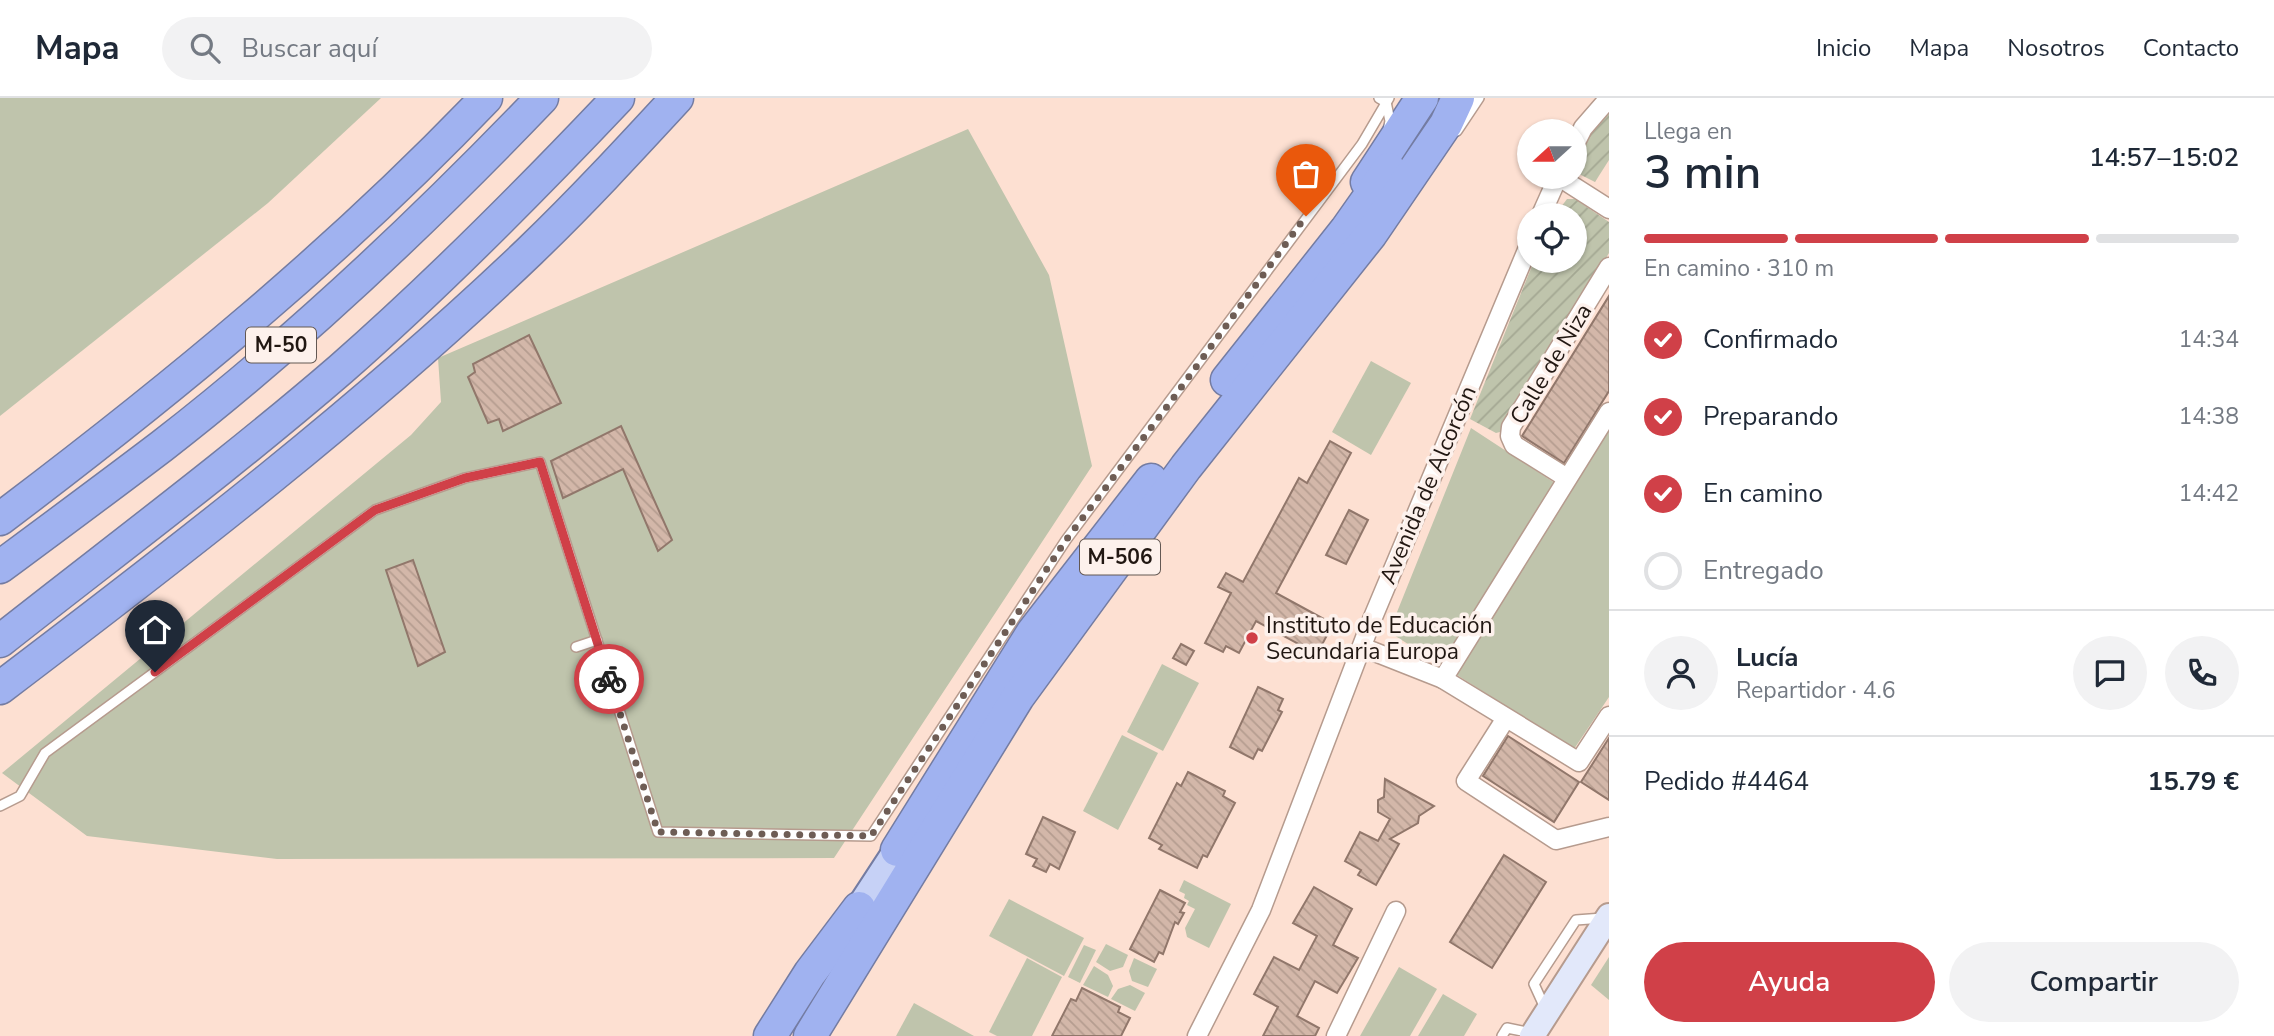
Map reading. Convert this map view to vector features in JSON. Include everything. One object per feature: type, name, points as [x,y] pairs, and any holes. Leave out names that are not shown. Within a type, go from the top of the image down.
[{"type":"highway","points":[[0,519],[133,416],[271,302],[433,154],[486,98]]},
{"type":"highway","name":"M-50","points":[[0,567],[163,444],[291,337],[464,179],[542,98]]},
{"type":"highway","name":"M-50","points":[[0,641],[240,454],[342,368],[503,219],[618,98]]},
{"type":"highway","points":[[0,688],[194,538],[409,361],[532,249],[677,98]]},
{"type":"highway","points":[[1282,310],[1422,98]]},
{"type":"highway","name":"M-506","points":[[897,850],[1033,632],[1346,230],[1437,98]]},
{"type":"highway","name":"M-506","points":[[814,1029],[1018,697],[1186,467],[1371,234],[1446,124],[1458,98]]},
{"type":"highway","points":[[1371,234],[1410,193],[1446,142],[1469,98]]},
{"type":"highway","name":"M-506","points":[[770,1036],[810,973],[859,908]]},
{"type":"highway","name":"M-506","points":[[782,1036],[859,908]]},
{"type":"main road","name":"M-506","points":[[859,908],[897,850]]},
{"type":"street","points":[[1587,123],[1609,98]]},
{"type":"street","points":[[1577,189],[1609,209]]},
{"type":"street","name":"Calle de Niza","points":[[1567,478],[1514,445],[1510,436],[1511,427],[1609,267]]},
{"type":"street","name":"Avenida de Alcorcón","points":[[1197,1036],[1261,910],[1362,647],[1518,273]]},
{"type":"street","points":[[1443,679],[1609,412]]},
{"type":"street","points":[[1362,647],[1443,679],[1579,762],[1609,716]]},
{"type":"street","points":[[1506,718],[1466,781],[1556,840],[1609,827]]},
{"type":"street","points":[[1336,1036],[1396,911]]},
{"type":"street","points":[[1538,1027],[1609,917]]},
{"type":"lane","points":[[1446,142],[1470,116],[1479,98]]},
{"type":"lane","points":[[1358,191],[1382,149],[1390,121],[1385,99]]},
{"type":"lane","points":[[0,806],[20,796],[45,753],[375,510],[465,478],[540,462],[658,832],[871,836],[1066,540],[1362,144],[1385,99]]},
{"type":"lane","points":[[576,647],[597,640]]},
{"type":"lane","points":[[1502,1036],[1507,1028],[1538,1027]]},
{"type":"green space","points":[[0,98],[381,98],[268,203],[0,416]]},
{"type":"green space","points":[[1609,105],[1609,160],[1595,182],[1587,178],[1587,136]]},
{"type":"green space","points":[[968,129],[1049,275],[1092,466],[834,858],[277,859],[87,836],[2,773],[411,435],[441,402],[438,358]]},
{"type":"green space","points":[[1567,199],[1575,199],[1581,203],[1564,203]]},
{"type":"green space","points":[[1587,207],[1609,222],[1609,253],[1500,432],[1496,433],[1470,419],[1529,273],[1587,273]]},
{"type":"green space","points":[[1371,361],[1411,383],[1371,455],[1332,432]]},
{"type":"green space","points":[[1471,428],[1567,491],[1609,428],[1609,697],[1574,749],[1389,632]]},
{"type":"green space","points":[[1162,664],[1199,683],[1163,751],[1127,732]]},
{"type":"green space","points":[[1122,735],[1158,753],[1118,830],[1083,811]]},
{"type":"green space","points":[[1184,880],[1231,904],[1209,948],[1187,937],[1185,928],[1195,909],[1187,905],[1189,901],[1184,898],[1185,894],[1179,891]]},
{"type":"green space","points":[[1009,899],[1084,938],[1064,976],[989,936]]},
{"type":"green space","points":[[1106,944],[1128,955],[1123,967],[1110,971],[1096,962]]},
{"type":"green space","points":[[1084,945],[1096,950],[1080,983],[1068,977]]},
{"type":"green space","points":[[1609,957],[1609,1000],[1591,985]]},
{"type":"green space","points":[[1027,958],[1062,977],[1032,1036],[997,1036],[989,1032]]},
{"type":"green space","points":[[1134,958],[1157,969],[1148,987],[1132,981],[1129,971]]},
{"type":"green space","points":[[1094,966],[1108,975],[1113,986],[1108,997],[1083,985]]},
{"type":"green space","points":[[1399,967],[1437,989],[1410,1036],[1360,1036]]},
{"type":"green space","points":[[1130,985],[1145,993],[1135,1011],[1111,999],[1118,989]]},
{"type":"green space","points":[[1443,994],[1477,1014],[1464,1036],[1418,1036]]},
{"type":"green space","points":[[914,1003],[974,1036],[896,1036]]},
{"type":"building","points":[[1609,296],[1609,391],[1564,463],[1522,436]]},
{"type":"building","points":[[529,335],[561,403],[503,431],[499,419],[488,423],[468,377],[475,372],[473,364]]},
{"type":"building","points":[[621,426],[672,540],[658,551],[623,469],[563,498],[551,461]]},
{"type":"building","points":[[1330,441],[1351,453],[1276,593],[1333,624],[1317,654],[1256,621],[1239,653],[1226,646],[1223,652],[1205,643],[1231,593],[1218,587],[1226,573],[1243,582],[1299,478],[1307,483]]},
{"type":"building","points":[[1349,510],[1368,520],[1346,564],[1326,555]]},
{"type":"building","points":[[413,560],[445,652],[418,666],[386,570]]},
{"type":"building","points":[[1181,644],[1194,651],[1186,665],[1173,658]]},
{"type":"building","points":[[1258,687],[1283,699],[1278,710],[1282,712],[1262,751],[1258,749],[1253,759],[1230,747]]},
{"type":"building","points":[[1508,736],[1579,782],[1554,822],[1483,776]]},
{"type":"building","points":[[1609,738],[1609,800],[1581,782]]},
{"type":"building","points":[[1188,772],[1225,791],[1223,796],[1235,803],[1207,857],[1203,855],[1197,868],[1159,849],[1162,845],[1149,838],[1177,783],[1181,786]]},
{"type":"building","points":[[1385,779],[1434,806],[1419,816],[1418,823],[1390,839],[1399,844],[1376,885],[1358,875],[1361,870],[1345,861],[1360,832],[1378,841],[1390,819],[1378,812],[1378,800],[1384,797]]},
{"type":"building","points":[[1043,817],[1075,832],[1059,869],[1050,864],[1046,872],[1033,866],[1037,859],[1026,854]]},
{"type":"building","points":[[1504,855],[1546,882],[1492,968],[1450,942]]},
{"type":"building","points":[[1314,887],[1352,909],[1333,945],[1358,958],[1337,993],[1315,981],[1297,1016],[1319,1028],[1315,1036],[1263,1036],[1278,1007],[1254,994],[1274,957],[1299,970],[1317,936],[1293,923]]},
{"type":"building","points":[[1160,890],[1185,903],[1180,912],[1184,913],[1178,924],[1175,922],[1163,954],[1159,952],[1154,962],[1130,949]]},
{"type":"building","points":[[1082,988],[1120,1007],[1118,1012],[1130,1018],[1121,1036],[1052,1036],[1071,999],[1076,1001]]},
{"type":"way so far","points":[[609,679],[658,832],[871,836],[1066,540],[1306,216]]},
{"type":"place","name":"Instituto de Educación Secundaria Europa","points":[[1252,638]]},
{"type":"route","points":[[155,672],[375,510],[465,478],[540,462],[609,679]]}]
